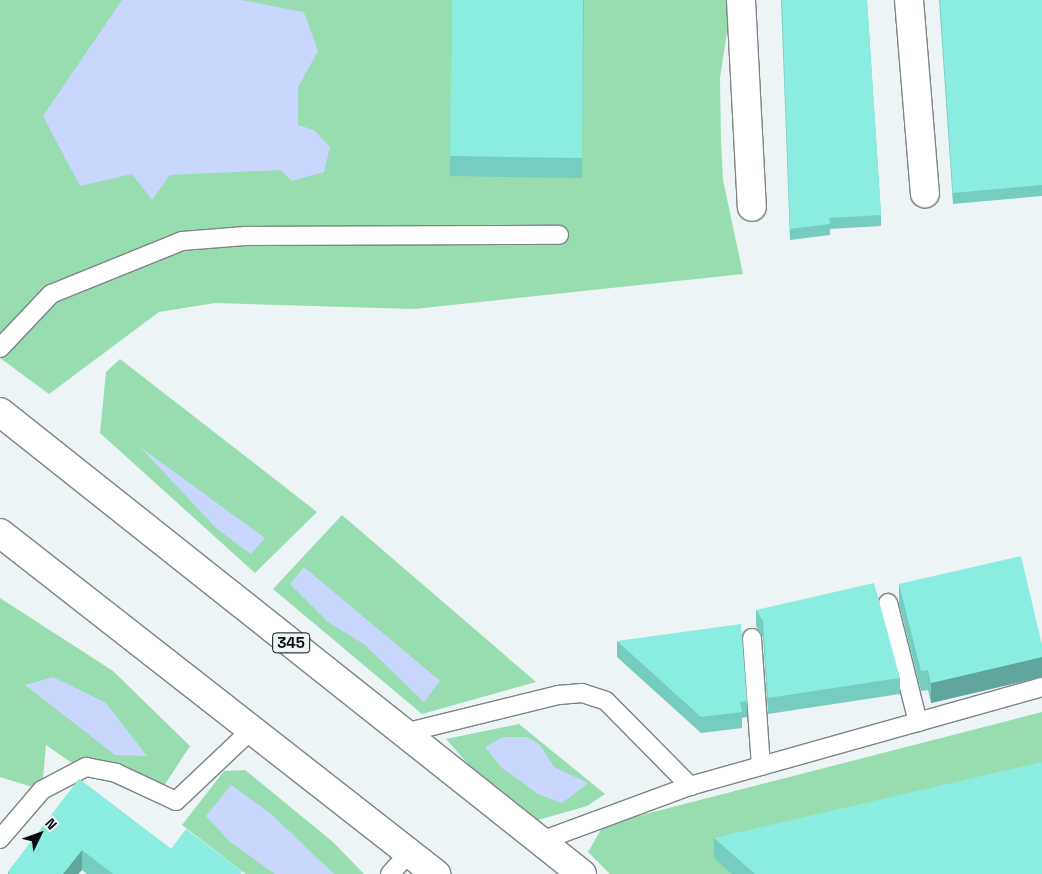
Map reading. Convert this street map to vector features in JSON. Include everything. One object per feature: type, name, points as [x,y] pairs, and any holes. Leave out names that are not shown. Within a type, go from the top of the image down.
[{"type":"main road","points":[[741,0],[752,207]]},
{"type":"main road","points":[[909,0],[924,192]]},
{"type":"main road","name":"345","points":[[0,412],[404,734],[552,837],[582,874]]},
{"type":"main road","points":[[0,533],[436,874]]},
{"type":"lane","points":[[0,348],[51,294],[182,241],[245,236],[559,235]]},
{"type":"lane","points":[[888,603],[918,722]]},
{"type":"lane","points":[[752,638],[761,766]]},
{"type":"lane","points":[[552,837],[690,786],[1042,688]]},
{"type":"lane","points":[[404,734],[528,703],[582,693],[606,701],[690,786]]},
{"type":"lane","points":[[0,839],[42,790],[86,767],[116,773],[176,801],[251,730]]},
{"type":"lane","points":[[390,874],[409,853]]},
{"type":"green space","points":[[0,0],[732,0],[720,78],[721,141],[723,180],[743,274],[414,309],[215,303],[159,312],[49,394],[0,358]]},
{"type":"green space","points":[[120,359],[317,512],[255,573],[100,433],[106,372]]},
{"type":"green space","points":[[342,515],[536,682],[422,714],[273,589]]},
{"type":"green space","points":[[0,598],[113,671],[190,746],[154,801],[82,770],[46,745],[42,790],[0,777]]},
{"type":"green space","points":[[1042,712],[1042,874],[610,874],[588,852],[602,828],[630,818]]},
{"type":"green space","points":[[519,724],[605,794],[587,806],[538,820],[469,765],[446,739]]},
{"type":"green space","points":[[245,770],[333,842],[364,874],[246,874],[182,825],[224,771]]},
{"type":"water","points":[[122,0],[241,0],[304,12],[318,51],[298,87],[298,125],[314,130],[330,147],[324,172],[292,181],[280,170],[170,175],[152,200],[132,174],[80,186],[43,116]]},
{"type":"water","points":[[140,447],[265,538],[251,554],[217,529]]},
{"type":"water","points":[[304,567],[440,681],[424,702],[364,644],[328,622],[290,584]]},
{"type":"water","points":[[53,677],[106,703],[147,756],[115,755],[25,685]]},
{"type":"water","points":[[503,737],[527,737],[540,745],[554,767],[588,783],[562,803],[538,794],[502,768],[485,747]]},
{"type":"water","points":[[231,785],[270,813],[334,874],[275,874],[229,841],[206,816]]},
{"type":"building","points":[[452,0],[583,0],[582,158],[450,156]]},
{"type":"building","points":[[782,0],[867,0],[881,215],[829,218],[830,224],[790,229]]},
{"type":"building","points":[[940,0],[1042,0],[1042,185],[953,193]]},
{"type":"building","points":[[1021,556],[1042,645],[1042,657],[931,683],[928,670],[921,671],[899,584]]},
{"type":"building","points":[[874,583],[900,678],[768,698],[763,621],[756,610]]},
{"type":"building","points":[[741,624],[747,701],[740,702],[742,712],[701,717],[617,641]]},
{"type":"building","points":[[1042,762],[1042,874],[755,874],[714,838]]},
{"type":"building","points":[[79,779],[171,849],[186,829],[242,871],[240,874],[113,874],[82,850],[63,874],[10,874],[8,872]]}]
